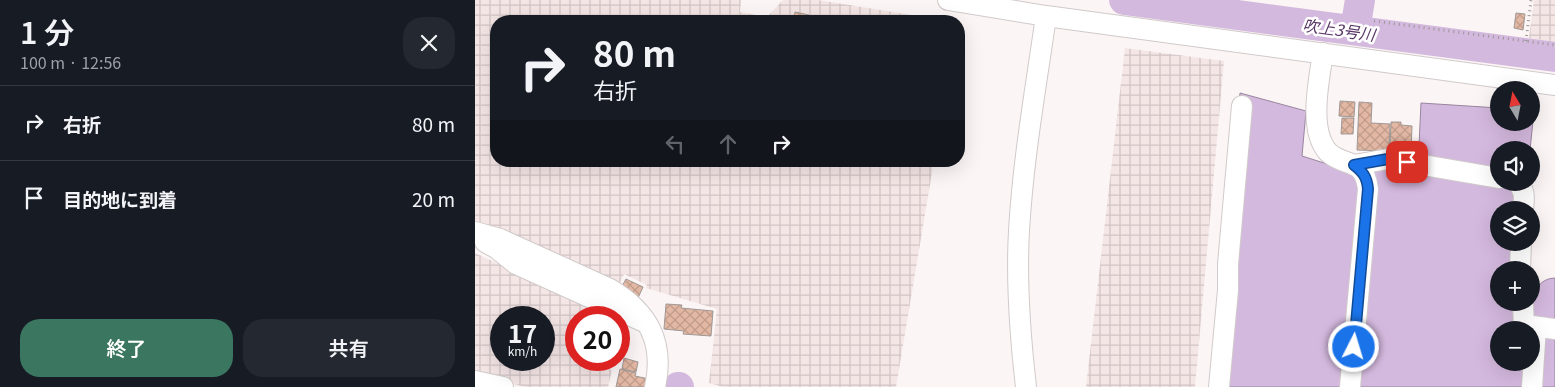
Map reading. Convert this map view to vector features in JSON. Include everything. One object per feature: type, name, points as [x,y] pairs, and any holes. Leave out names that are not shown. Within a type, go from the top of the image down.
[{"type":"street","points":[[948,0],[1047,16],[1555,85]]},
{"type":"street","points":[[1026,387],[1019,311],[1019,232],[1024,176],[1047,16]]},
{"type":"street","points":[[1323,53],[1316,104],[1319,131],[1323,144],[1328,152],[1335,157],[1354,165],[1362,171],[1367,179],[1368,189],[1351,387]]},
{"type":"street","points":[[1219,387],[1242,106]]},
{"type":"street","points":[[1354,165],[1388,159],[1490,176]]},
{"type":"street","points":[[475,232],[500,239],[610,288],[624,297],[636,308],[653,336],[658,368],[655,387]]},
{"type":"street","points":[[475,236],[496,248],[516,264],[647,324]]},
{"type":"street","points":[[1521,387],[1522,371]]},
{"type":"street","points":[[1532,387],[1533,371]]},
{"type":"street","points":[[475,380],[503,387]]},
{"type":"path","points":[[1526,41],[1531,0]]},
{"type":"path","points":[[1374,21],[1555,45]]},
{"type":"shaded area","points":[[475,0],[741,0],[740,12],[756,15],[490,15],[490,167],[933,167],[896,387],[723,387],[709,383],[717,309],[646,288],[647,285],[624,274],[619,285],[475,220]]},
{"type":"shaded area","points":[[783,0],[818,0],[912,15],[769,15]]},
{"type":"shaded area","points":[[1534,0],[1555,0],[1555,42],[1529,38]]},
{"type":"shaded area","points":[[1125,48],[1224,61],[1195,387],[1086,387]]},
{"type":"shaded area","points":[[1240,93],[1306,111],[1302,156],[1343,169],[1418,167],[1421,103],[1490,107],[1490,131],[1532,131],[1531,141],[1490,141],[1490,191],[1526,191],[1526,201],[1490,201],[1490,251],[1523,251],[1523,261],[1490,261],[1490,311],[1528,311],[1531,321],[1532,311],[1540,311],[1540,285],[1547,279],[1555,278],[1555,387],[1216,387]]},
{"type":"shaded area","points":[[475,253],[591,306],[565,306],[565,371],[612,371],[608,387],[526,387],[475,375]]},
{"type":"building","points":[[795,12],[809,15],[795,15]]},
{"type":"building","points":[[1516,13],[1525,14],[1523,30],[1514,28]]},
{"type":"building","points":[[1340,101],[1355,102],[1354,117],[1339,116]]},
{"type":"building","points":[[1359,102],[1372,103],[1371,123],[1390,124],[1389,151],[1357,150]]},
{"type":"building","points":[[1342,118],[1354,118],[1353,134],[1341,134]]},
{"type":"building","points":[[1391,122],[1401,122],[1401,125],[1412,126],[1411,152],[1390,149]]},
{"type":"building","points":[[626,279],[643,287],[638,298],[620,290]]},
{"type":"building","points":[[666,304],[682,305],[681,308],[713,311],[711,336],[683,334],[684,331],[664,329]]},
{"type":"building","points":[[630,360],[638,362],[636,372],[630,371]]},
{"type":"building","points":[[620,371],[636,373],[635,376],[649,379],[647,387],[616,387]]},
{"type":"waterway","name":"吹上3号川","points":[[1124,0],[1555,57]]},
{"type":"waterway","points":[[1355,30],[1360,0]]},
{"type":"route","points":[[1354,347],[1368,189],[1367,179],[1362,171],[1354,165],[1388,159],[1407,162]]}]
